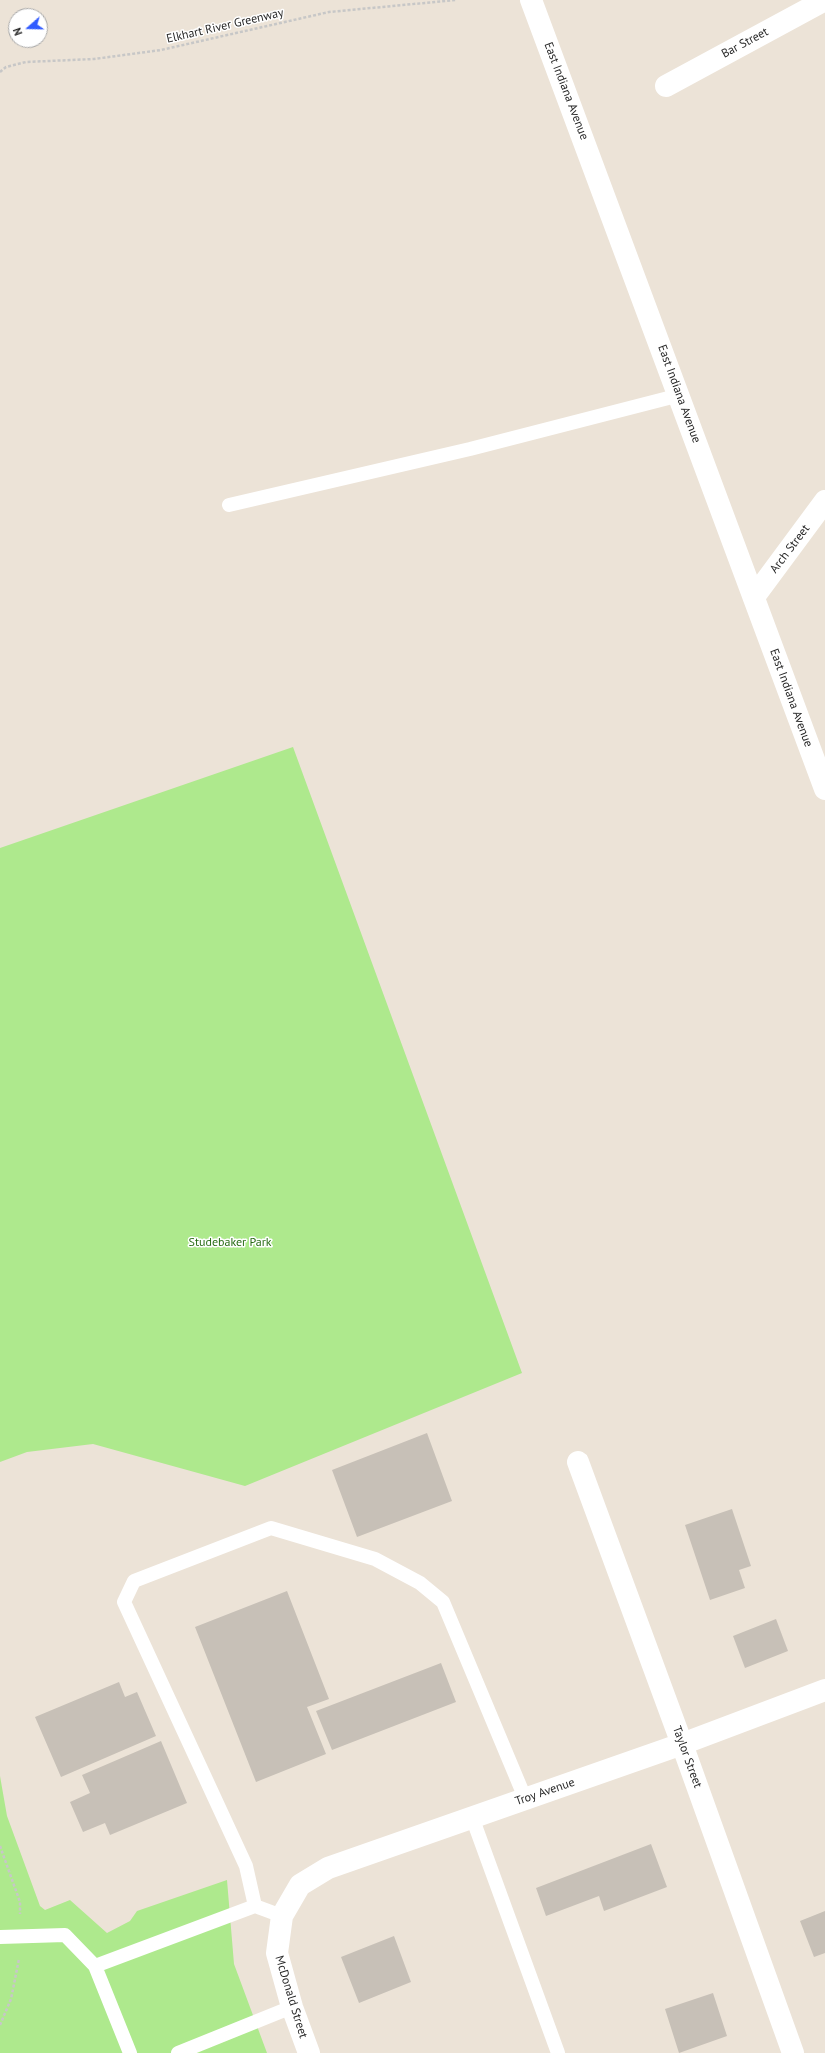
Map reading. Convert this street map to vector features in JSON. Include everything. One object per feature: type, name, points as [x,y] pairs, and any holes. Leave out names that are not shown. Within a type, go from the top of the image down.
[{"type":"street","name":"East Indiana Avenue","points":[[532,0],[680,395],[825,789]]},
{"type":"street","name":"Bar Street","points":[[666,86],[825,0]]},
{"type":"street","name":"Arch Street","points":[[754,597],[825,502]]},
{"type":"street","name":"Taylor Street","points":[[578,1462],[682,1744],[793,2053]]},
{"type":"street","name":"Troy Avenue","points":[[282,1916],[300,1885],[328,1868],[682,1744],[825,1690]]},
{"type":"street","name":"McDonald Street","points":[[282,1916],[276,1953],[292,2007],[309,2053]]},
{"type":"lane","points":[[229,505],[470,449],[680,395]]},
{"type":"lane","points":[[255,1906],[246,1866],[124,1602],[134,1581],[271,1528],[375,1559],[420,1583],[443,1602],[525,1798]]},
{"type":"lane","points":[[472,1817],[558,2053]]},
{"type":"lane","points":[[95,1966],[255,1906],[282,1916]]},
{"type":"lane","points":[[0,1936],[65,1935],[95,1966],[130,2053]]},
{"type":"lane","points":[[178,2053],[292,2007]]},
{"type":"path","name":"Elkhart River Greenway","points":[[0,72],[6,67],[26,62],[94,59],[161,50],[330,12],[456,0]]},
{"type":"green space","name":"Studebaker Park","points":[[293,747],[522,1373],[245,1486],[93,1444],[27,1452],[0,1462],[0,848]]},
{"type":"green space","points":[[0,1776],[7,1816],[40,1906],[45,1910],[70,1900],[107,1933],[130,1921],[137,1911],[227,1880],[234,1964],[267,2053],[0,2053]]},
{"type":"building","points":[[427,1433],[452,1501],[357,1537],[332,1470]]},
{"type":"building","points":[[732,1509],[751,1566],[739,1570],[745,1588],[710,1600],[685,1525]]},
{"type":"building","points":[[287,1591],[329,1699],[307,1707],[326,1754],[256,1782],[195,1627]]},
{"type":"building","points":[[776,1619],[788,1651],[745,1668],[733,1636]]},
{"type":"building","points":[[441,1663],[456,1702],[332,1750],[316,1711]]},
{"type":"building","points":[[119,1682],[125,1697],[137,1692],[156,1736],[61,1777],[35,1717]]},
{"type":"building","points":[[161,1741],[187,1803],[110,1835],[105,1823],[83,1832],[70,1802],[90,1793],[82,1775]]},
{"type":"building","points":[[651,1844],[667,1887],[604,1911],[599,1896],[546,1916],[536,1888]]},
{"type":"building","points":[[825,1911],[825,1953],[814,1957],[800,1921]]},
{"type":"building","points":[[394,1936],[411,1982],[359,2003],[341,1957]]},
{"type":"building","points":[[713,1993],[727,2036],[679,2053],[665,2009]]}]
